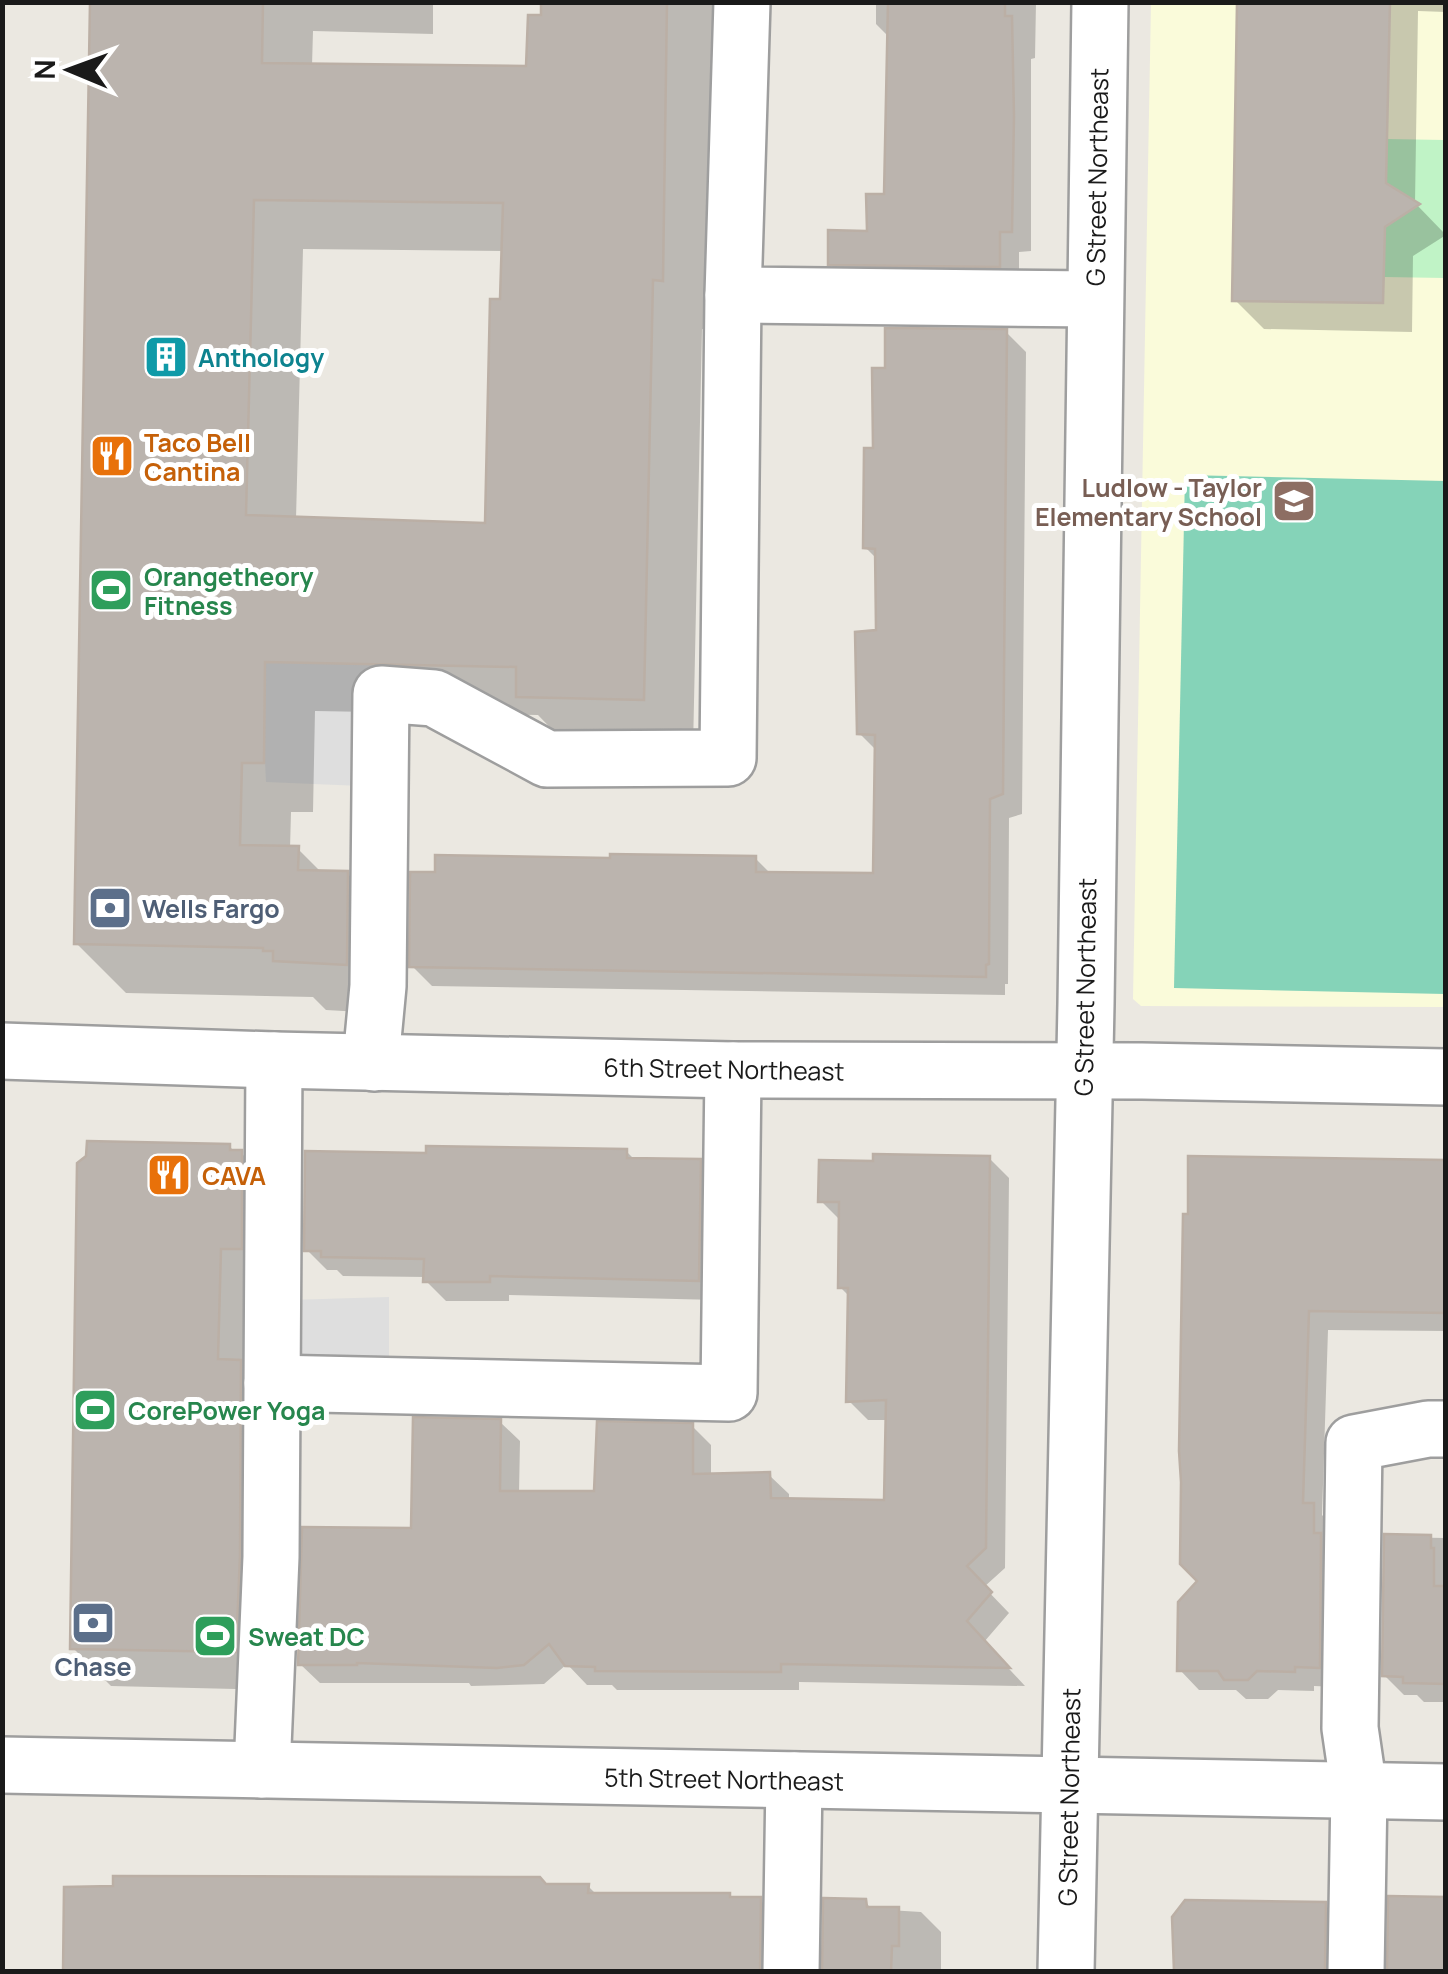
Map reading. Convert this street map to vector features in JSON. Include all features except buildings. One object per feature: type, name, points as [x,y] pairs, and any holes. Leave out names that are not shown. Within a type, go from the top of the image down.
[{"type":"street","points":[[374,1062],[381,694],[434,698],[547,758],[728,758],[733,295],[742,2]]},
{"type":"street","name":"G Street Northeast","points":[[1066,1972],[1100,2]]},
{"type":"street","points":[[733,295],[1094,299]]},
{"type":"street","name":"6th Street Northeast","points":[[2,1051],[733,1070],[1446,1078]]},
{"type":"street","points":[[262,1770],[270,1557],[274,1060]]},
{"type":"street","points":[[272,1383],[729,1393],[733,1070]]},
{"type":"street","points":[[1356,1972],[1359,1790],[1350,1728],[1354,1443],[1446,1429]]},
{"type":"street","name":"5th Street Northeast","points":[[2,1765],[1446,1792]]},
{"type":"street","points":[[791,1972],[794,1780]]},
{"type":"shaded area","name":"Ludlow - Taylor Elementary School","points":[[1151,3],[1445,3],[1445,1007],[1141,1006],[1133,999]]},
{"type":"shaded area","points":[[265,662],[384,665],[385,787],[266,782]]},
{"type":"shaded area","points":[[389,1297],[389,1366],[292,1360],[288,1300]]},
{"type":"green space","points":[[1387,139],[1445,140],[1445,278],[1384,277],[1382,222],[1404,198],[1386,186]]},
{"type":"green space","points":[[1185,475],[1445,481],[1445,994],[1174,988]]},
{"type":"place","name":"Anthology","points":[[166,357]]},
{"type":"place","name":"Taco Bell Cantina","points":[[112,456]]},
{"type":"place","name":"Ludlow - Taylor Elementary School","points":[[1294,501]]},
{"type":"place","name":"Orangetheory Fitness","points":[[111,590]]},
{"type":"place","name":"Wells Fargo","points":[[110,908]]},
{"type":"place","name":"CAVA","points":[[169,1175]]},
{"type":"place","name":"CorePower Yoga","points":[[95,1410]]},
{"type":"place","name":"Chase","points":[[93,1623]]},
{"type":"place","name":"Sweat DC","points":[[215,1636]]}]
